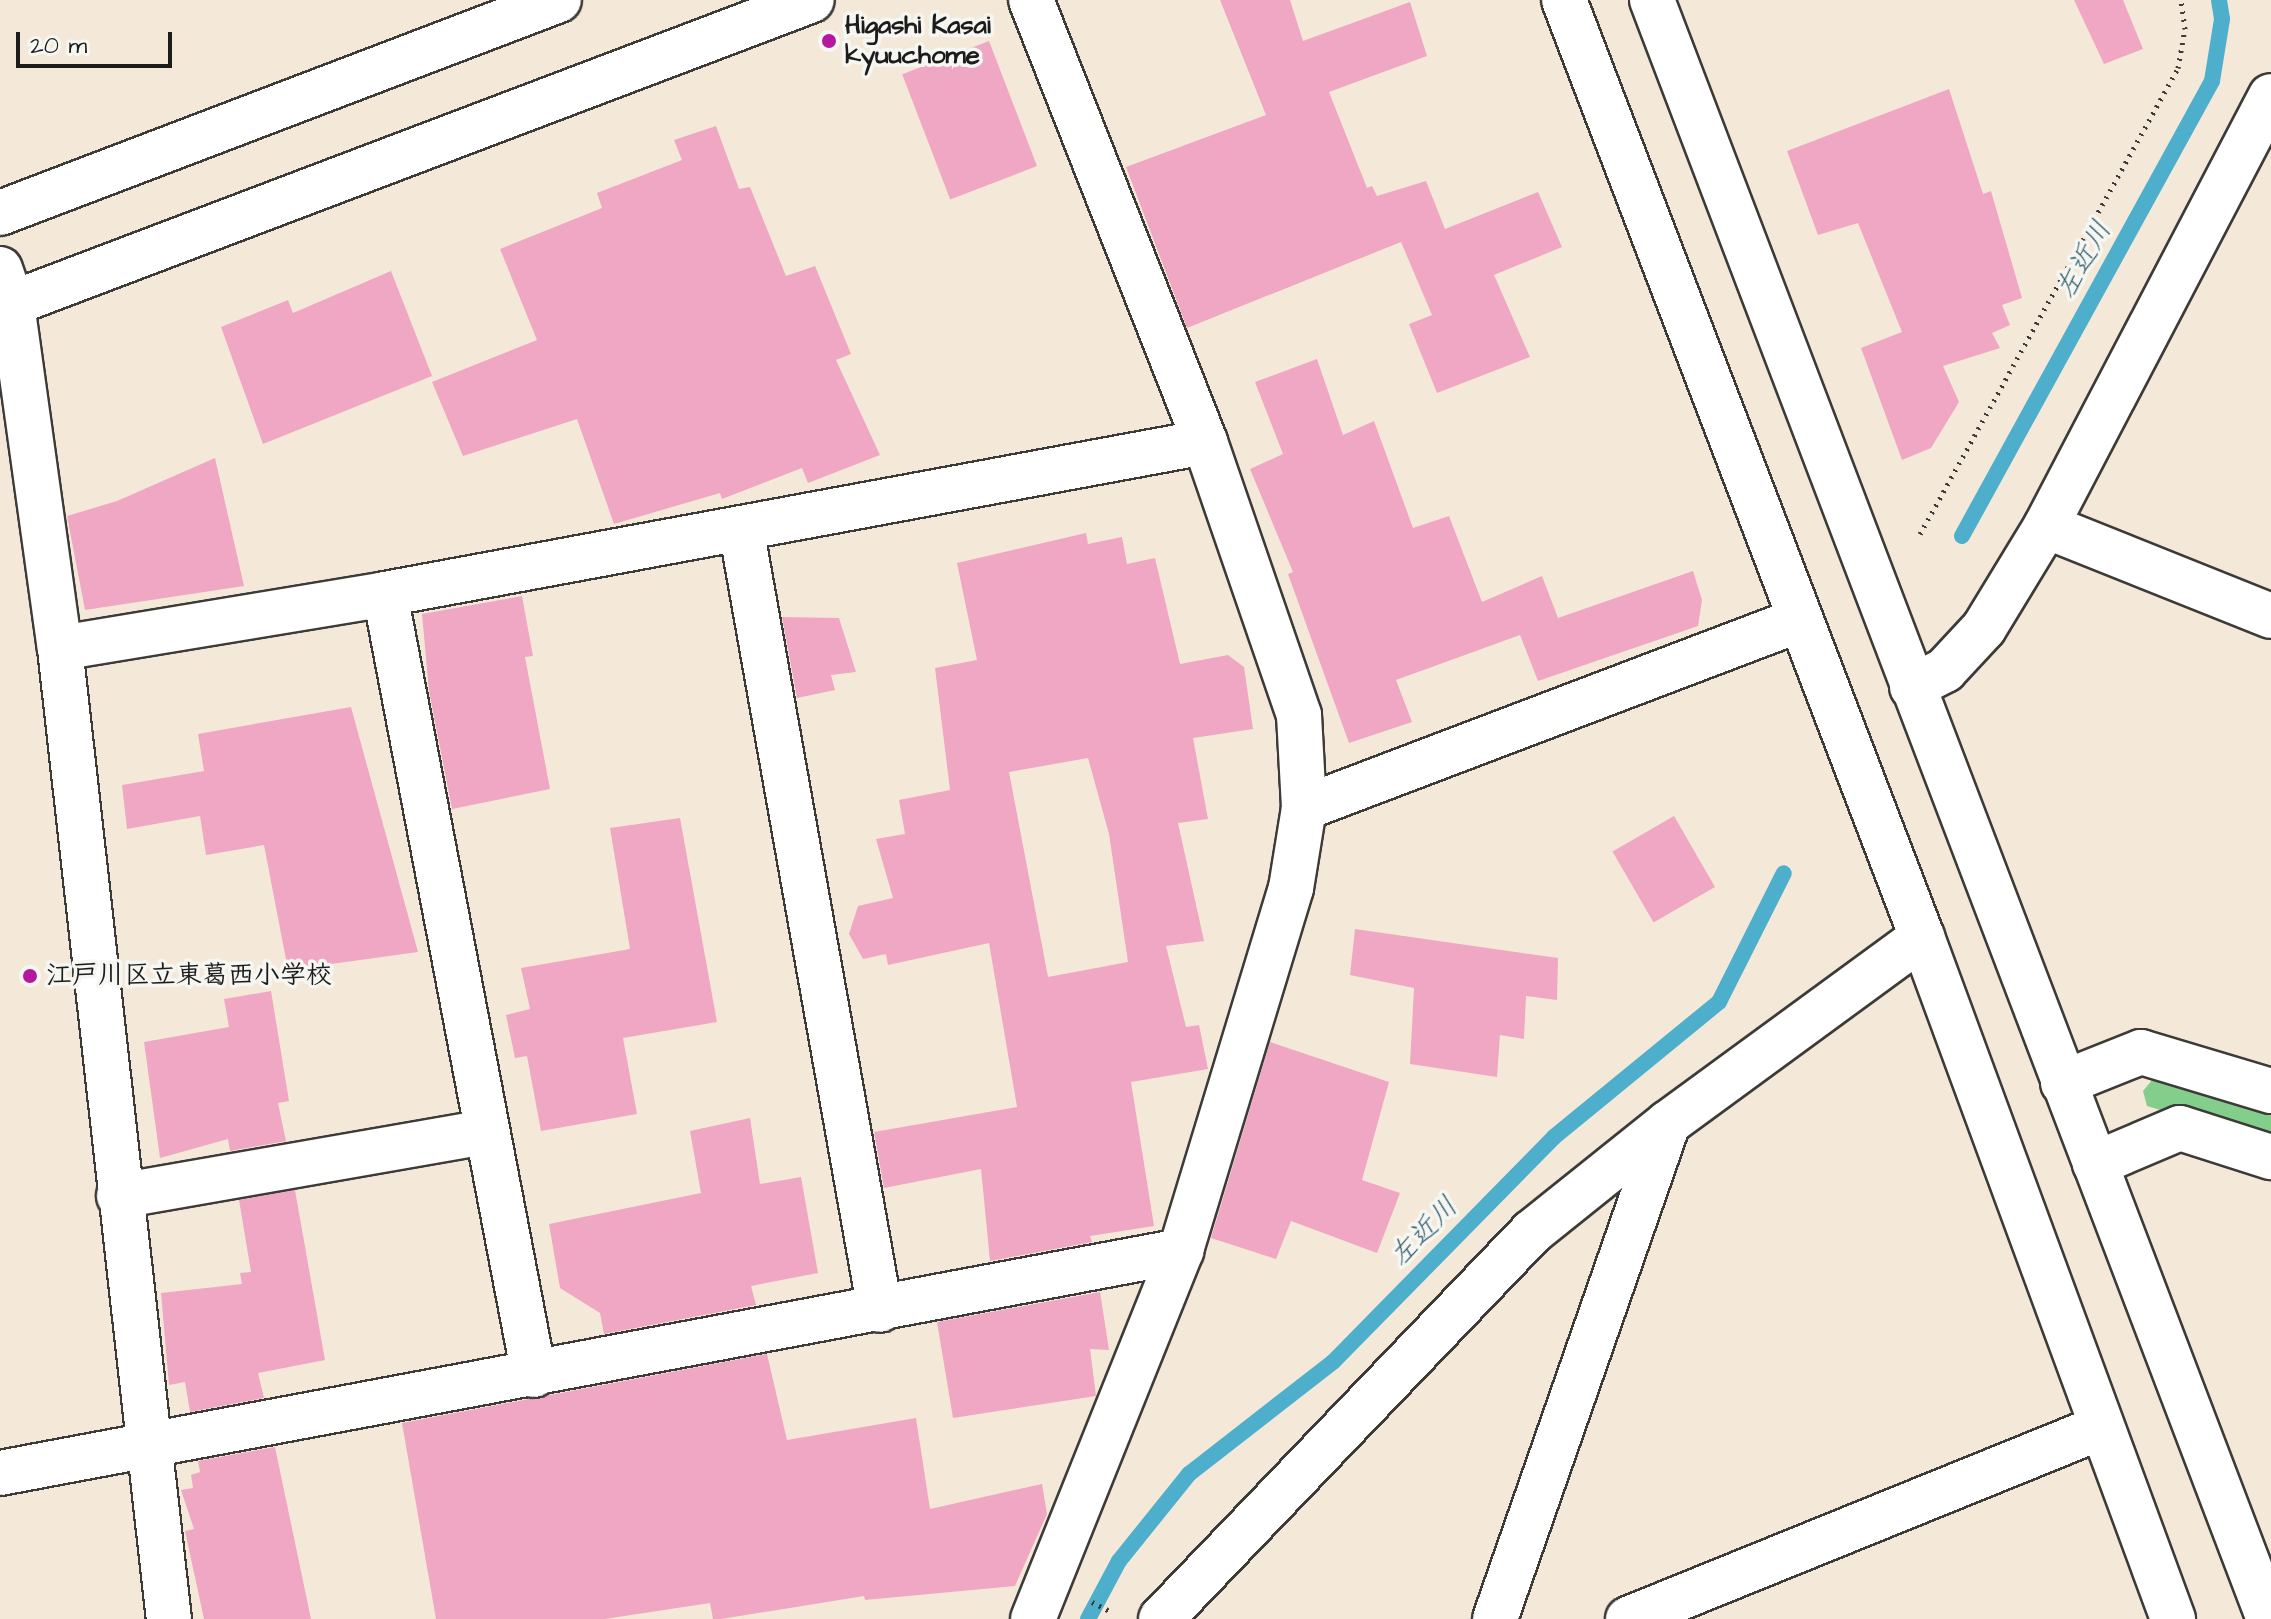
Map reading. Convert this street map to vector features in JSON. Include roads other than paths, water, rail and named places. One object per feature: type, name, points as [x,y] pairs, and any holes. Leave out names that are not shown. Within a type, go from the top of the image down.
[{"type":"street","points":[[0,213],[559,0]]},
{"type":"street","points":[[169,1619],[119,1196],[60,648],[4,294],[812,0]]},
{"type":"street","points":[[1031,0],[1205,442],[1299,715],[1304,808],[1291,888],[1181,1251],[1033,1619]]},
{"type":"street","points":[[1564,0],[1922,937],[2099,1428],[2173,1619]]},
{"type":"street","points":[[1652,0],[2269,1619]]},
{"type":"street","points":[[1912,687],[1945,670],[1984,628],[2046,526],[2271,96]]},
{"type":"street","points":[[60,648],[385,594],[1205,442]]},
{"type":"street","points":[[2046,526],[2271,616]]},
{"type":"street","points":[[741,528],[880,1310]]},
{"type":"street","points":[[385,594],[484,1132],[534,1375]]},
{"type":"street","points":[[1304,808],[1799,620]]},
{"type":"street","points":[[1161,1619],[1532,1232],[1668,1123],[1922,937]]},
{"type":"street","points":[[2063,1083],[2141,1052],[2271,1091]]},
{"type":"street","points":[[1495,1619],[1668,1123]]},
{"type":"street","points":[[2095,1164],[2180,1128],[2271,1157]]},
{"type":"street","points":[[119,1196],[484,1132]]},
{"type":"street","points":[[0,1473],[1181,1251]]},
{"type":"street","points":[[1628,1619],[2099,1428]]},
{"type":"waterway","name":"左近川","points":[[1962,536],[2212,81],[2222,19],[2219,0]]},
{"type":"waterway","name":"左近川","points":[[1088,1619],[1119,1561],[1189,1474],[1333,1362],[1554,1137],[1719,1002],[1784,873]]},
{"type":"place","name":"Higashi Kasai kyuuchome","points":[[829,41]]},
{"type":"place","name":"江戸川区立東葛西小学校","points":[[30,976]]}]
